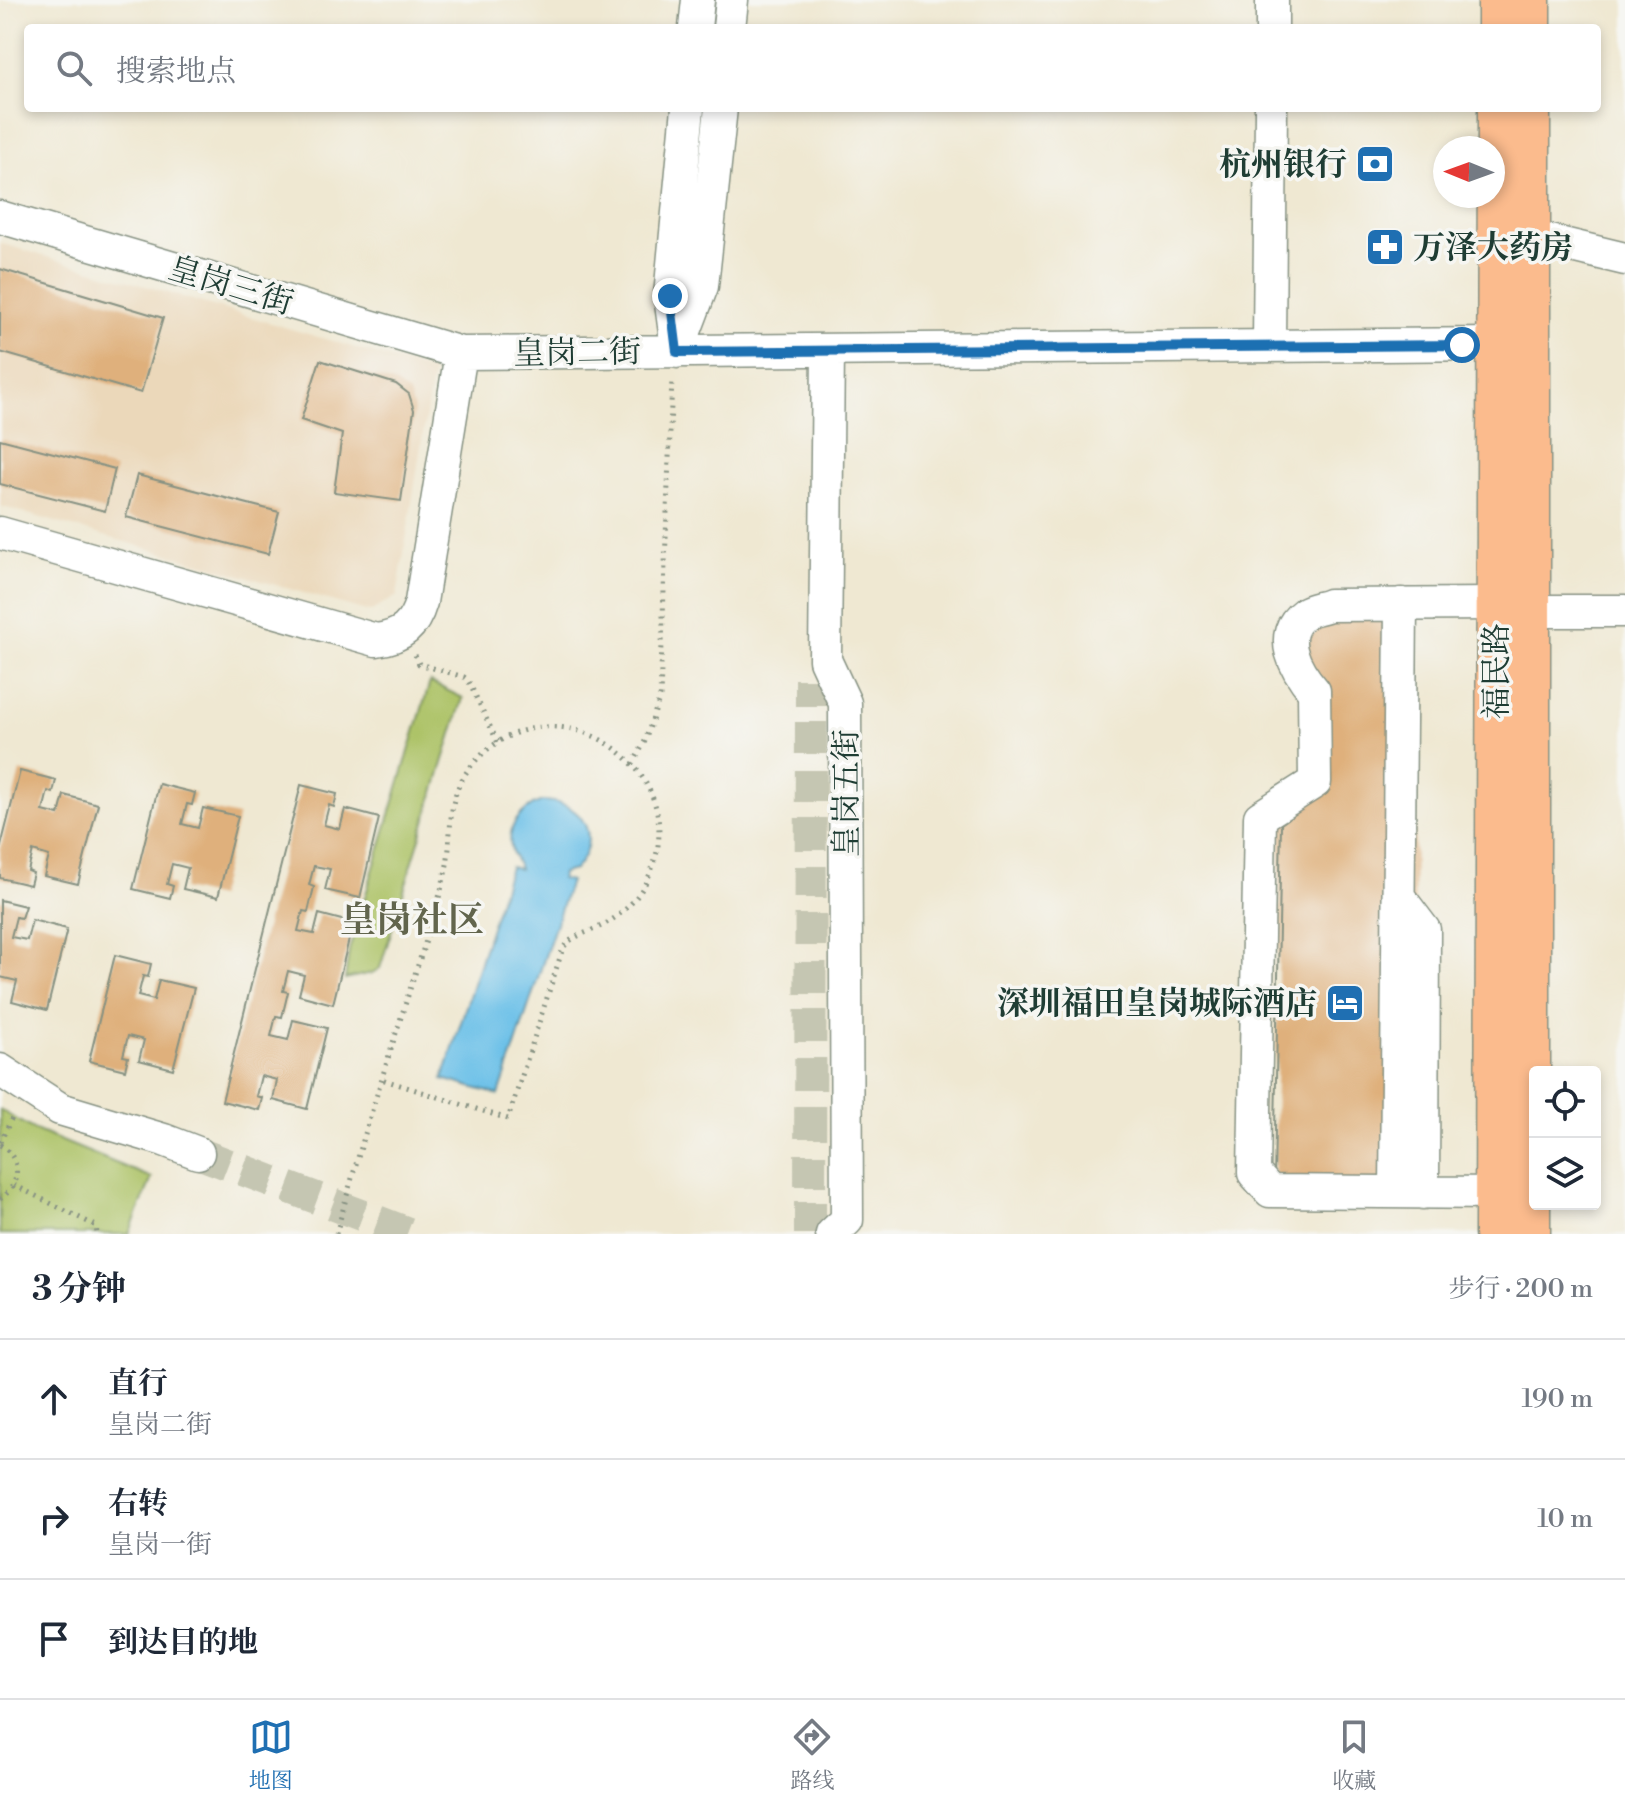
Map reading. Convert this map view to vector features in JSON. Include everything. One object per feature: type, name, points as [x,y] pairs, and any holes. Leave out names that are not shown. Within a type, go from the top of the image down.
[{"type":"main road","points":[[1498,0],[1498,24]]},
{"type":"main road","points":[[1530,0],[1530,24]]},
{"type":"main road","name":"福民路","points":[[1498,112],[1497,344],[1513,608],[1530,1234]]},
{"type":"main road","name":"福民路","points":[[1495,1234],[1513,608],[1530,236],[1530,112]]},
{"type":"street","points":[[695,24],[698,0]]},
{"type":"street","points":[[729,24],[732,0]]},
{"type":"street","points":[[1272,0],[1272,24]]},
{"type":"street","points":[[675,352],[670,296],[688,112]]},
{"type":"street","points":[[675,352],[702,286],[721,112]]},
{"type":"street","points":[[1269,346],[1271,112]]},
{"type":"street","name":"皇岗三街","points":[[0,217],[461,353]]},
{"type":"street","points":[[1530,236],[1625,259]]},
{"type":"street","name":"皇岗二街","points":[[461,353],[1497,344]]},
{"type":"street","points":[[811,679],[820,350]]},
{"type":"street","name":"皇岗五街","points":[[820,350],[825,660],[845,703],[847,1220],[832,1234]]},
{"type":"street","points":[[0,533],[376,640],[391,638],[404,632],[416,619],[421,602],[461,353]]},
{"type":"street","points":[[1401,604],[1399,897],[1409,1192]]},
{"type":"street","points":[[1495,1193],[1270,1191],[1254,1173],[1260,817],[1315,782],[1314,691],[1299,674],[1290,651],[1291,630],[1305,613],[1329,605],[1401,604],[1625,611]]},
{"type":"street","points":[[0,1070],[60,1109],[198,1153]]},
{"type":"path","points":[[633,764],[645,741],[660,697],[675,352]]},
{"type":"path","points":[[404,632],[419,664],[468,680],[498,743]]},
{"type":"path","points":[[336,1234],[381,1079],[446,873],[453,800],[473,764],[498,743],[533,729],[557,726],[581,730],[623,752],[651,791],[659,838],[655,861],[646,884],[632,903],[614,919],[577,935],[563,948],[508,1119],[381,1079]]},
{"type":"path","points":[[0,1145],[13,1156],[17,1165],[14,1185],[0,1199]]},
{"type":"path","points":[[14,1185],[96,1226],[97,1234]]},
{"type":"shaded area","points":[[0,243],[433,371],[397,596],[370,612],[0,506]]},
{"type":"green space","points":[[430,682],[463,698],[380,968],[345,979],[349,950]]},
{"type":"green space","points":[[0,1110],[35,1130],[152,1178],[129,1234],[0,1234]]},
{"type":"water","points":[[542,801],[569,807],[578,815],[585,824],[587,846],[574,870],[562,873],[561,879],[570,881],[499,1095],[443,1079],[510,867],[519,869],[510,842],[513,827],[521,814]]},
{"type":"building","points":[[0,269],[163,318],[141,393],[0,352]]},
{"type":"building","points":[[320,360],[396,384],[409,394],[414,410],[401,501],[334,492],[342,434],[301,420]]},
{"type":"building","points":[[0,439],[115,469],[105,511],[0,484]]},
{"type":"building","points":[[137,475],[279,512],[268,554],[126,517]]},
{"type":"building","name":"深圳福田皇岗城际酒店","points":[[1417,614],[1412,1183],[1274,1181],[1281,824],[1325,792],[1303,650],[1307,631],[1332,615]]},
{"type":"building","points":[[20,771],[56,780],[53,793],[48,791],[43,811],[59,815],[64,795],[98,804],[78,884],[44,876],[49,856],[33,851],[28,871],[33,873],[30,885],[0,878],[0,850]]},
{"type":"building","points":[[159,784],[195,793],[192,805],[187,804],[182,824],[198,828],[203,808],[238,816],[218,897],[183,889],[188,868],[172,864],[167,884],[173,886],[170,898],[133,889]]},
{"type":"building","points":[[301,785],[337,794],[334,807],[329,805],[324,825],[340,829],[345,809],[379,818],[360,898],[325,890],[330,869],[314,866],[309,885],[314,887],[308,912],[303,911],[298,931],[314,934],[319,914],[353,923],[333,1004],[299,995],[304,975],[288,971],[283,991],[288,992],[282,1017],[276,1016],[271,1036],[288,1040],[293,1020],[327,1028],[307,1109],[273,1100],[277,1080],[261,1076],[256,1096],[262,1098],[259,1110],[222,1101]]},
{"type":"building","points":[[0,900],[25,906],[21,918],[16,917],[11,937],[27,940],[32,920],[67,929],[47,1010],[12,1001],[17,981],[0,977]]},
{"type":"building","points":[[115,955],[151,964],[148,977],[143,976],[138,996],[154,1000],[159,980],[194,988],[173,1069],[139,1060],[144,1040],[128,1036],[123,1056],[128,1057],[125,1070],[89,1061]]},
{"type":"tunnel","points":[[810,1234],[811,679]]},
{"type":"tunnel","points":[[198,1153],[411,1234]]},
{"type":"place","name":"杭州银行","points":[[1375,164]]},
{"type":"place","name":"万泽大药房","points":[[1385,247]]},
{"type":"place","name":"深圳福田皇岗城际酒店","points":[[1345,1003]]},
{"type":"district","name":"皇岗社区","points":[[412,919]]},
{"type":"route","points":[[670,296],[677,352],[1462,345]]}]
